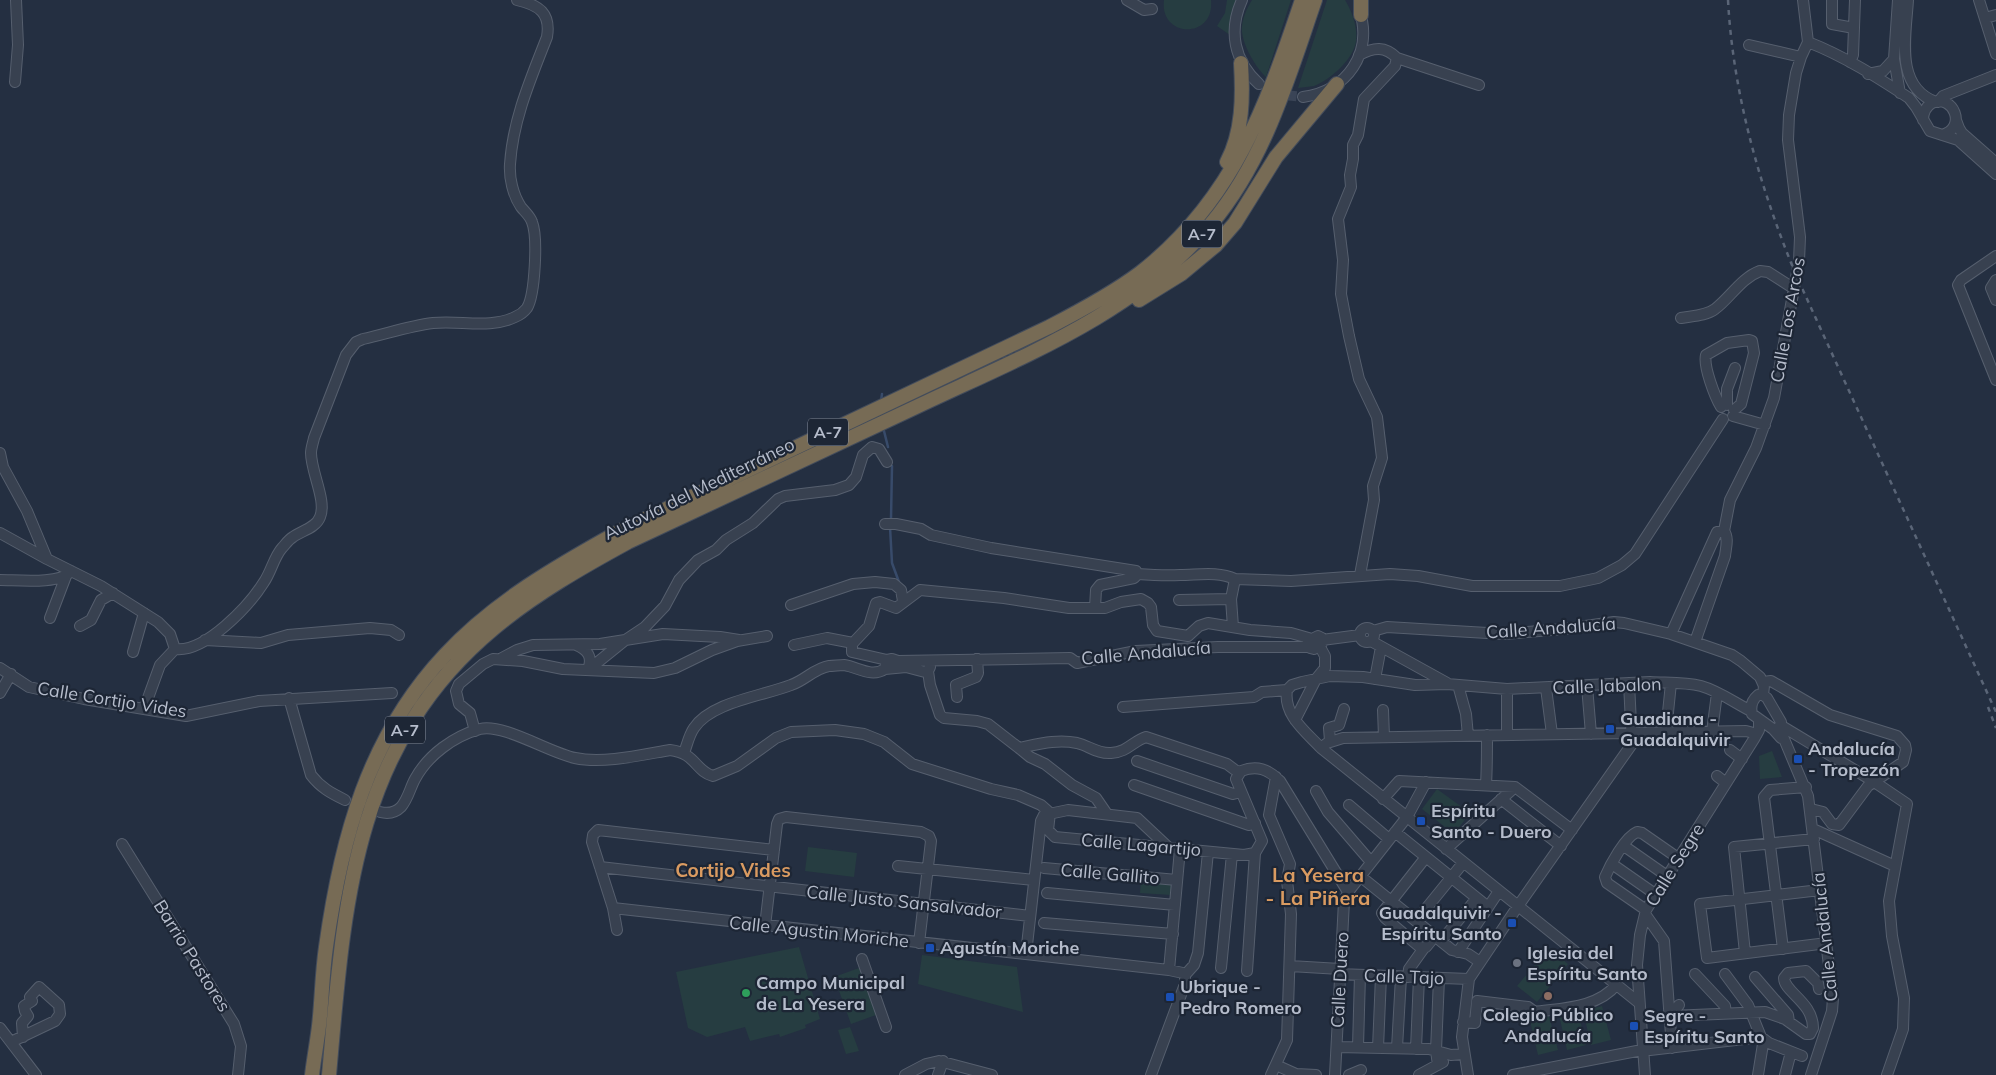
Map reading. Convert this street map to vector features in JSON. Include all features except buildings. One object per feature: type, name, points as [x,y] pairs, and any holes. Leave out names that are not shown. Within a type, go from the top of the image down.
[{"type":"highway","name":"Autovía del Mediterráneo","points":[[329,1075],[339,959],[354,867],[371,805],[388,763],[410,722],[425,700],[455,664],[494,628],[539,594],[680,510],[1079,312],[1140,274],[1194,223],[1236,163],[1264,107],[1302,0]]},
{"type":"highway","name":"Autovía del Mediterráneo","points":[[312,1075],[319,1027],[326,948],[344,848],[369,772],[386,737],[404,706],[446,654],[507,600],[588,549],[680,510],[1054,341],[1097,316],[1160,274],[1200,236],[1230,198],[1254,160],[1272,121],[1315,0]]},
{"type":"highway","points":[[1361,0],[1361,15]]},
{"type":"highway","points":[[1140,274],[1149,258],[1192,214],[1209,192],[1230,157],[1239,127],[1242,85],[1241,62]]},
{"type":"highway","points":[[1097,316],[1109,315],[1132,304],[1181,274],[1216,245],[1235,223],[1261,178],[1276,157],[1337,84]]},
{"type":"street","points":[[15,82],[18,45],[16,0]]},
{"type":"street","points":[[144,710],[160,665],[175,649],[192,647],[205,640],[253,599],[266,581],[279,552],[291,538],[316,523],[320,517],[321,504],[311,452],[350,348],[363,339],[433,323],[504,322],[522,314],[527,308],[531,300],[536,250],[535,236],[532,222],[521,207],[512,187],[510,166],[513,135],[522,100],[547,37],[548,28],[547,20],[536,6],[517,0]]},
{"type":"street","points":[[1127,0],[1144,10],[1152,9]]},
{"type":"street","points":[[1242,0],[1235,17],[1234,36],[1241,62],[1259,84]]},
{"type":"street","points":[[1303,97],[1321,93],[1337,84],[1350,71],[1359,55],[1363,37],[1361,15],[1355,0]]},
{"type":"street","points":[[1803,0],[1808,42],[1850,62],[1900,93],[1912,102],[1930,131],[1958,140],[1996,174]]},
{"type":"street","points":[[1832,0],[1832,24],[1854,28]]},
{"type":"street","points":[[1850,62],[1854,55],[1855,0]]},
{"type":"street","points":[[1898,0],[1894,60],[1900,93]]},
{"type":"street","points":[[1908,0],[1905,50],[1907,71],[1916,90],[1922,96],[1950,105],[1956,116],[1953,128],[1942,135]]},
{"type":"street","points":[[1979,0],[1996,54]]},
{"type":"street","points":[[1985,18],[1996,15]]},
{"type":"street","name":"Calle Los Arcos","points":[[1695,642],[1725,556],[1727,542],[1724,531],[1730,500],[1765,425],[1774,398],[1801,250],[1789,160],[1788,132],[1792,98],[1801,56],[1808,42]]},
{"type":"street","points":[[1749,45],[1801,56]]},
{"type":"street","points":[[1359,55],[1368,50],[1383,48],[1398,58],[1479,85]]},
{"type":"street","points":[[1360,575],[1374,500],[1373,486],[1382,458],[1377,417],[1359,379],[1341,294],[1343,260],[1338,219],[1351,187],[1350,175],[1353,145],[1358,135],[1364,99],[1395,66],[1398,58]]},
{"type":"street","points":[[1868,74],[1884,71],[1894,60]]},
{"type":"street","points":[[1923,120],[1926,108],[1943,96],[1996,75]]},
{"type":"street","points":[[1965,88],[1956,100],[1958,128],[1996,163]]},
{"type":"street","points":[[1900,93],[1916,90]]},
{"type":"street","points":[[1995,373],[1958,285],[1961,280],[1996,256]]},
{"type":"street","points":[[1680,318],[1707,313],[1715,309],[1732,291],[1760,271],[1768,272],[1793,288]]},
{"type":"street","points":[[1996,280],[1991,288],[1996,300]]},
{"type":"street","points":[[884,524],[921,528],[931,535],[992,548],[1133,570],[1137,574],[1160,576],[1215,574],[1235,579],[1292,581],[1390,574],[1418,576],[1472,586],[1560,586],[1598,578],[1622,565],[1635,554],[1728,411],[1741,404],[1754,353],[1752,341],[1727,343],[1706,355],[1704,360],[1716,400],[1728,411],[1765,425]]},
{"type":"street","points":[[1728,411],[1727,389],[1735,368]]},
{"type":"street","points":[[588,670],[624,641],[635,636],[655,618],[665,606],[687,571],[698,560],[716,550],[726,540],[758,520],[778,500],[796,494],[835,490],[849,485],[856,477],[863,455],[872,447],[879,449],[887,462]]},
{"type":"street","points":[[0,453],[4,468],[15,486],[47,559]]},
{"type":"street","points":[[23,546],[28,545],[34,538],[35,530]]},
{"type":"street","name":"Calle Los Arcos","points":[[1671,634],[1717,532],[1724,531]]},
{"type":"street","points":[[0,533],[47,559],[69,574],[113,594],[144,613],[165,627],[174,641],[175,649]]},
{"type":"street","points":[[0,580],[55,579],[69,574]]},
{"type":"street","points":[[50,618],[69,574]]},
{"type":"street","points":[[1095,608],[1096,590],[1100,585],[1134,578],[1137,574]]},
{"type":"street","points":[[1233,627],[1231,599],[1235,579]]},
{"type":"street","points":[[791,605],[861,582],[894,584],[901,590],[900,610],[908,612]]},
{"type":"street","points":[[794,645],[827,638],[852,643],[856,642],[868,626],[876,603],[880,602],[894,608],[917,591],[924,590],[1004,598],[1069,608],[1105,608],[1136,599],[1145,601],[1151,607],[1154,629],[1161,633],[1188,636],[1199,626],[1208,623],[1291,633],[1315,643],[1326,656],[1325,668],[1316,679],[1297,715]]},
{"type":"street","points":[[80,626],[91,620],[101,600],[113,594]]},
{"type":"street","points":[[1179,600],[1231,599]]},
{"type":"street","points":[[133,652],[144,613]]},
{"type":"street","name":"Calle Andalucía","points":[[684,753],[694,727],[719,709],[738,700],[795,684],[827,666],[844,665],[874,674],[890,663],[923,660],[1070,658],[1077,663],[1136,651],[1315,643],[1360,635],[1365,628],[1372,636],[1387,627],[1504,634],[1564,629],[1614,622],[1671,634],[1732,655],[1755,672],[1763,682]]},
{"type":"street","points":[[205,640],[261,643],[288,635],[370,628],[391,630],[399,635]]},
{"type":"street","points":[[502,658],[517,650],[533,645],[600,644],[663,634],[744,640]]},
{"type":"street","points":[[475,731],[470,713],[457,699],[457,687],[483,664],[493,659],[502,658],[554,668],[654,673],[676,668],[712,650],[744,640],[767,636]]},
{"type":"street","points":[[1372,636],[1381,648],[1453,684],[1466,714],[1468,736]]},
{"type":"street","name":"Calle Andalucía","points":[[852,643],[852,652],[924,672],[928,671]]},
{"type":"street","points":[[576,645],[582,648],[590,657],[591,662],[588,670]]},
{"type":"street","points":[[1375,679],[1381,648]]},
{"type":"street","points":[[957,697],[956,685],[978,674],[978,658]]},
{"type":"street","points":[[923,660],[930,667],[928,671],[930,685],[940,715],[950,719],[977,721],[988,724],[1030,757],[1046,764],[1072,785],[1096,798],[1107,814]]},
{"type":"street","name":"Calle Cortijo Vides","points":[[0,668],[29,686],[144,710],[186,716],[259,701],[392,693]]},
{"type":"street","points":[[0,693],[11,674]]},
{"type":"street","name":"Calle Jabalon","points":[[1123,707],[1254,697],[1262,692],[1287,690],[1292,685],[1330,676],[1358,680],[1375,679],[1388,685],[1453,684],[1507,689],[1628,683],[1671,683],[1701,686],[1751,710]]},
{"type":"street","points":[[1768,728],[1780,720],[1763,695],[1763,682],[1771,681],[1830,716],[1898,736],[1905,745],[1906,756],[1903,762],[1873,781],[1839,825],[1834,825],[1823,812],[1811,809]]},
{"type":"street","points":[[1468,1075],[1463,1054],[1462,1037],[1469,980],[1518,906],[1632,744],[1628,683]]},
{"type":"street","points":[[1666,732],[1671,683]]},
{"type":"street","points":[[1587,686],[1591,734]]},
{"type":"street","points":[[1546,688],[1552,734]]},
{"type":"street","points":[[1507,689],[1507,735]]},
{"type":"street","points":[[1287,690],[1288,709],[1297,715],[1321,748],[1638,1002]]},
{"type":"street","points":[[1712,732],[1717,693]]},
{"type":"street","points":[[1763,695],[1758,695],[1754,700],[1751,710],[1754,717],[1768,728]]},
{"type":"street","points":[[289,698],[311,775],[328,792],[345,800]]},
{"type":"street","points":[[1330,741],[1329,728],[1339,725],[1344,709]]},
{"type":"street","points":[[1383,710],[1384,738]]},
{"type":"street","points":[[380,812],[388,814],[401,807],[416,777],[437,752],[465,735],[487,728],[501,730],[572,758],[586,760],[600,760],[670,750],[689,755],[707,774],[713,776],[737,766],[776,738],[791,732],[835,730],[864,734],[884,742],[912,764],[991,789],[1018,795],[1041,805],[1050,813]]},
{"type":"street","points":[[1321,748],[1330,741],[1343,738],[1712,732],[1750,731],[1768,728],[1794,733],[1907,804],[1889,901],[1892,936],[1904,998],[1903,1029],[1887,1075]]},
{"type":"street","name":"Calle Andalucía","points":[[1768,728],[1784,741],[1806,787],[1811,809],[1833,998],[1832,1011],[1811,1075]]},
{"type":"street","name":"Calle Segre","points":[[1645,1075],[1638,1002],[1637,965],[1646,912],[1655,894],[1726,783],[1742,759],[1768,728]]},
{"type":"street","points":[[1784,741],[1788,733],[1794,733]]},
{"type":"street","points":[[1486,785],[1486,766],[1488,762],[1487,736]]},
{"type":"street","points":[[1019,748],[1056,741],[1080,744],[1101,753],[1112,753],[1131,747],[1142,738],[1150,738],[1227,764],[1239,773]]},
{"type":"street","points":[[1730,750],[1742,759]]},
{"type":"street","points":[[1137,761],[1233,794],[1241,792]]},
{"type":"street","points":[[1247,971],[1255,853],[1262,841],[1236,781],[1239,773],[1246,769],[1258,768],[1266,770],[1276,777],[1289,794],[1348,892]]},
{"type":"street","points":[[1718,776],[1726,783]]},
{"type":"street","points":[[1271,1075],[1287,1040],[1291,914],[1287,881],[1290,864],[1269,815],[1276,777]]},
{"type":"street","points":[[1383,799],[1399,781],[1515,786],[1572,830]]},
{"type":"street","name":"Calle Duero","points":[[1336,1075],[1344,901],[1360,876],[1407,817],[1426,782]]},
{"type":"street","points":[[1134,785],[1249,825],[1255,823]]},
{"type":"street","points":[[1446,849],[1515,786]]},
{"type":"street","points":[[1783,948],[1764,799],[1766,793],[1772,790],[1806,787]]},
{"type":"street","points":[[1316,790],[1328,812],[1371,862]]},
{"type":"street","points":[[1501,799],[1561,846]]},
{"type":"street","points":[[1349,805],[1392,836],[1426,857],[1488,907]]},
{"type":"street","points":[[1026,954],[1041,819],[1044,815],[1068,810],[1107,814],[1137,818],[1174,848],[1177,880],[1169,970]]},
{"type":"street","name":"Calle Lagartijo","points":[[1050,813],[1048,830],[1055,837],[1244,855],[1255,853]]},
{"type":"street","points":[[765,926],[776,824],[779,819],[786,817],[924,833],[929,836],[930,844],[919,943]]},
{"type":"street","points":[[618,930],[592,838],[595,832],[602,829],[774,850]]},
{"type":"street","points":[[1672,1048],[1664,941],[1646,912],[1607,882],[1605,877],[1630,836],[1640,832],[1678,858]]},
{"type":"street","points":[[1745,953],[1734,847],[1770,843],[1814,834],[1895,866]]},
{"type":"street","name":"Barrio Pastores","points":[[122,844],[234,1024],[240,1046],[238,1075]]},
{"type":"street","points":[[1624,846],[1667,876]]},
{"type":"street","points":[[1151,1075],[1185,984],[1185,975],[1194,965],[1198,953],[1208,852]]},
{"type":"street","points":[[1221,968],[1232,854]]},
{"type":"street","points":[[1424,948],[1421,948],[1384,917],[1382,911],[1426,857]]},
{"type":"street","points":[[1416,921],[1463,863]]},
{"type":"street","points":[[1612,864],[1655,894]]},
{"type":"street","points":[[898,866],[1034,880]]},
{"type":"street","name":"Calle Justo Sansalvador","points":[[600,867],[1030,916]]},
{"type":"street","name":"Calle Gallito","points":[[1044,868],[1177,880]]},
{"type":"street","points":[[1360,876],[1452,950],[1468,954],[1480,962]]},
{"type":"street","points":[[1820,890],[1700,904],[1707,958],[1827,943]]},
{"type":"street","points":[[1458,952],[1499,891]]},
{"type":"street","points":[[1047,893],[1175,905]]},
{"type":"street","points":[[1416,1049],[1409,969],[1424,948],[1438,939],[1477,898]]},
{"type":"street","name":"Calle Agustin Moriche","points":[[613,908],[1169,970],[1185,975]]},
{"type":"street","points":[[1044,923],[1173,934]]},
{"type":"street","points":[[862,959],[886,1027]]},
{"type":"street","name":"Calle Tajo","points":[[1290,966],[1360,975],[1469,980]]},
{"type":"street","points":[[1670,1016],[1750,1011],[1765,1012],[1789,1022],[1806,1034],[1812,1032],[1813,1020],[1811,1012],[1783,980],[1786,974],[1803,971],[1809,973],[1818,983],[1819,989]]},
{"type":"street","points":[[1695,974],[1725,1006],[1726,1013]]},
{"type":"street","points":[[1725,974],[1748,1004],[1761,1037],[1763,1044],[1758,1075]]},
{"type":"street","points":[[1358,1047],[1360,975]]},
{"type":"street","points":[[1378,1048],[1381,976]]},
{"type":"street","points":[[1397,1048],[1410,977]]},
{"type":"street","points":[[1755,977],[1788,1015],[1789,1022]]},
{"type":"street","points":[[1438,1065],[1436,1051],[1439,978]]},
{"type":"street","points":[[1463,1022],[1475,1023],[1477,1001],[1528,1007],[1535,1012],[1583,1005],[1606,995],[1617,984]]},
{"type":"street","points":[[6,1041],[22,1037],[54,1020],[60,1014],[59,1005],[40,987],[30,997],[32,1001],[24,1006],[28,1016],[22,1023],[22,1037]]},
{"type":"street","points":[[1670,1016],[1679,1004]]},
{"type":"street","points":[[0,1028],[6,1041],[36,1075]]},
{"type":"street","points":[[1512,1075],[1642,1050],[1761,1037],[1769,1043],[1802,1056]]},
{"type":"street","points":[[1337,1047],[1416,1049],[1452,1055],[1463,1054]]},
{"type":"street","points":[[1785,1075],[1792,1052]]},
{"type":"street","points":[[1419,1075],[1452,1055]]},
{"type":"street","points":[[938,1075],[943,1061]]},
{"type":"street","points":[[905,1075],[926,1064],[943,1061],[992,1075]]},
{"type":"street","points":[[1276,1065],[1296,1074],[1316,1075]]},
{"type":"street","points":[[1349,1075],[1362,1070]]},
{"type":"green space","points":[[1164,0],[1211,0],[1210,13],[1205,22],[1197,28],[1187,29],[1178,27],[1170,22],[1165,13]]},
{"type":"green space","points":[[1227,0],[1238,0],[1231,19],[1230,35],[1217,26],[1225,13]]},
{"type":"green space","points":[[1252,0],[1291,0],[1266,77],[1257,67],[1243,39],[1242,26],[1244,16]]},
{"type":"green space","points":[[1327,0],[1345,0],[1348,4],[1356,31],[1354,48],[1346,62],[1327,79],[1314,86],[1298,88]]},
{"type":"green space","points":[[1772,751],[1782,777],[1760,779],[1759,756]]},
{"type":"green space","points":[[1437,789],[1470,813],[1454,834],[1422,809]]},
{"type":"green space","points":[[808,847],[857,853],[854,877],[805,871]]},
{"type":"green space","points":[[1141,881],[1170,884],[1172,886],[1171,895],[1140,893]]},
{"type":"green space","name":"Campo Municipal de La Yesera","points":[[799,947],[820,1019],[805,1025],[806,1028],[780,1037],[779,1034],[750,1041],[745,1027],[707,1037],[688,1028],[676,972]]},
{"type":"green space","points":[[1549,948],[1568,964],[1537,1002],[1517,986]]},
{"type":"green space","points":[[922,955],[1017,967],[1023,1012],[918,984]]},
{"type":"green space","points":[[859,968],[876,1015],[851,1024],[834,977]]},
{"type":"green space","points":[[1602,1006],[1611,1040],[1591,1045],[1583,1011]]},
{"type":"green space","points":[[1578,1011],[1586,1045],[1567,1050],[1559,1015]]},
{"type":"green space","points":[[1549,1016],[1558,1050],[1538,1055],[1530,1021]]},
{"type":"green space","points":[[850,1027],[859,1051],[846,1054],[838,1030]]},
{"type":"waterway","points":[[881,401],[882,394]]},
{"type":"waterway","points":[[883,427],[888,447]]},
{"type":"waterway","points":[[891,519],[892,466]]},
{"type":"waterway","points":[[890,527],[892,563],[899,582]]},
{"type":"tunnel","points":[[1259,84],[1284,95],[1303,97]]},
{"type":"railway","points":[[1728,0],[1731,35],[1742,105],[1760,175],[1783,242],[1796,275],[1996,712]]},
{"type":"railway","points":[[1988,707],[1996,728]]},
{"type":"place","name":"Guadiana - Guadalquivir","points":[[1610,729]]},
{"type":"place","name":"Andalucía - Tropezón","points":[[1798,759]]},
{"type":"place","name":"Espíritu Santo - Duero","points":[[1421,821]]},
{"type":"place","name":"Guadalquivir - Espíritu Santo","points":[[1512,923]]},
{"type":"place","name":"Agustín Moriche","points":[[930,948]]},
{"type":"place","name":"Iglesia del Espíritu Santo","points":[[1517,963]]},
{"type":"place","name":"Campo Municipal de La Yesera","points":[[746,993]]},
{"type":"place","name":"Colegio Público Andalucía","points":[[1548,996]]},
{"type":"place","name":"Ubrique - Pedro Romero","points":[[1170,997]]},
{"type":"place","name":"Segre - Espíritu Santo","points":[[1634,1026]]},
{"type":"district","name":"Cortijo Vides","points":[[733,870]]},
{"type":"district","name":"La Yesera - La Piñera","points":[[1318,886]]}]
